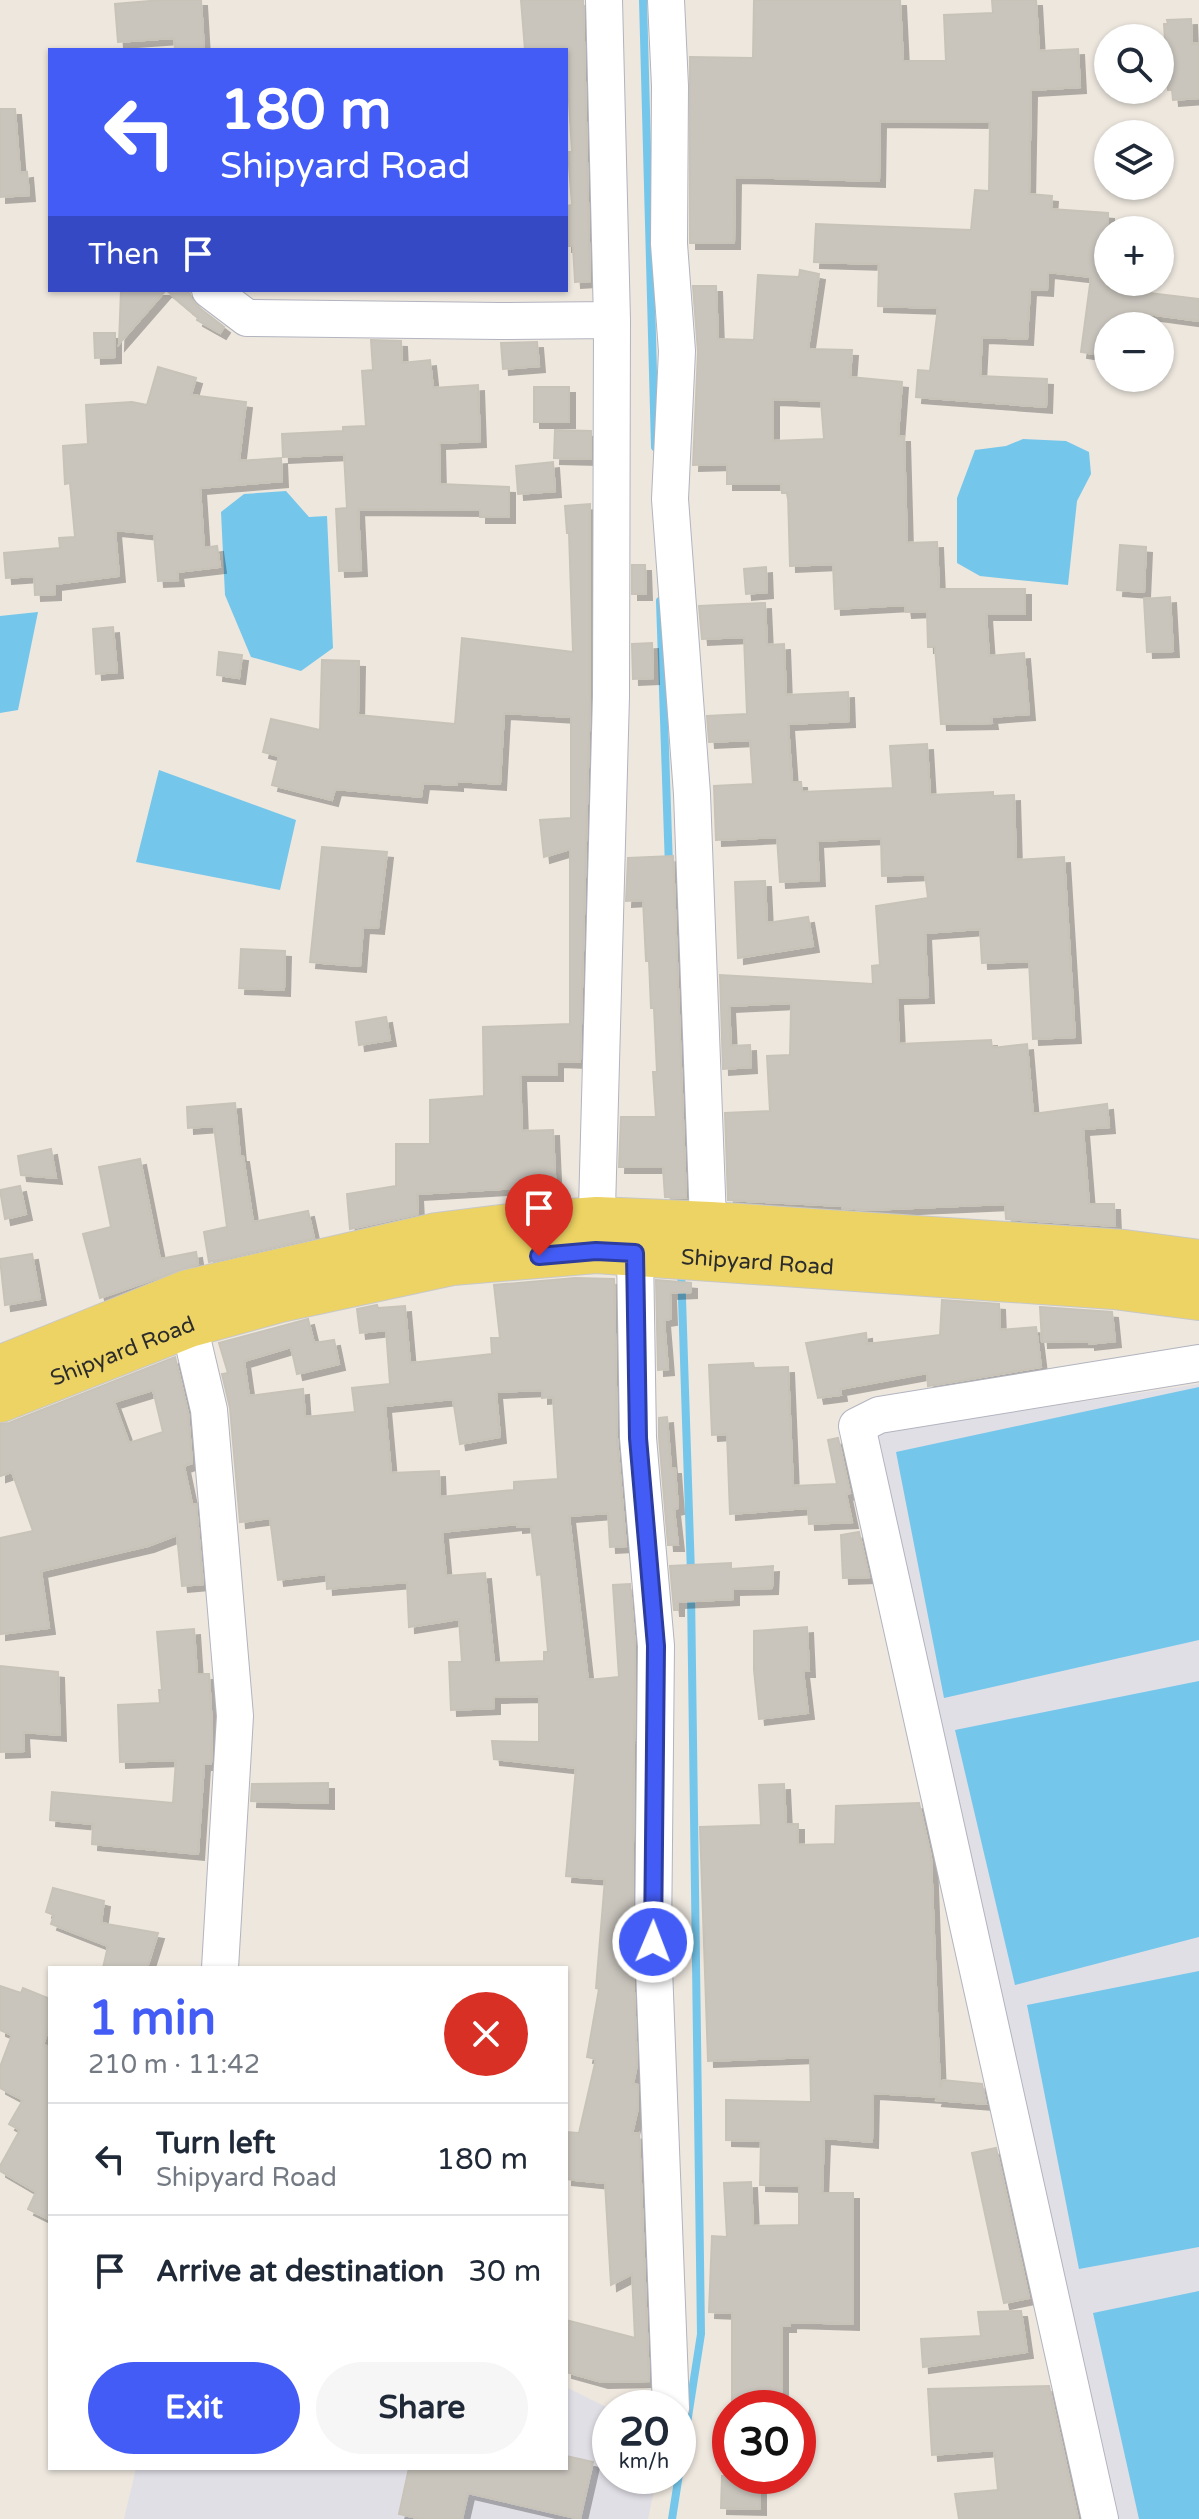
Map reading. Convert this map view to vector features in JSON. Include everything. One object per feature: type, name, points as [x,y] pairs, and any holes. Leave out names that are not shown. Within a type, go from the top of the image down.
[{"type":"main road","name":"Shipyard Road","points":[[0,1368],[188,1292],[437,1235],[1124,1252],[1199,1262]]},
{"type":"main road","name":"Shipyard Road","points":[[0,1400],[189,1325],[280,1300],[452,1263],[609,1241]]},
{"type":"main road","name":"Shipyard Road","points":[[709,1241],[1199,1298]]},
{"type":"street","points":[[604,0],[612,320],[609,1241],[638,1438],[656,1646],[653,1942],[670,2390]]},
{"type":"street","points":[[666,0],[670,86],[669,244],[677,351],[670,499],[692,794],[709,1241]]},
{"type":"street","points":[[213,292],[247,318],[612,320]]},
{"type":"street","points":[[189,1325],[209,1410],[235,1716],[220,1966]]},
{"type":"street","points":[[1100,2519],[857,1426],[879,1415],[1199,1363]]},
{"type":"shaded area","points":[[1199,1384],[1199,2519],[1112,2519],[867,1434]]},
{"type":"shaded area","points":[[568,2388],[592,2400],[592,2494],[653,2494],[648,2519],[124,2519],[136,2470],[568,2470]]},
{"type":"water","points":[[1023,439],[1066,441],[1089,452],[1091,474],[1077,501],[1068,585],[980,576],[957,563],[957,498],[975,450],[1006,446]]},
{"type":"water","points":[[286,491],[309,517],[327,516],[333,648],[301,671],[251,657],[225,595],[221,512],[244,494]]},
{"type":"water","points":[[38,612],[18,710],[0,713],[0,616]]},
{"type":"water","points":[[159,770],[296,820],[280,890],[136,862]]},
{"type":"water","points":[[1199,1387],[1199,1640],[944,1698],[896,1452]]},
{"type":"water","points":[[1199,1681],[1199,1937],[1015,1985],[955,1730]]},
{"type":"water","points":[[1199,1971],[1199,2247],[1079,2269],[1027,2005]]},
{"type":"water","points":[[1199,2291],[1199,2519],[1139,2519],[1093,2313]]},
{"type":"building","points":[[201,0],[204,48],[175,48],[174,38],[118,42],[115,4]]},
{"type":"building","points":[[521,0],[583,0],[590,281],[575,282],[573,246],[568,246],[568,206],[572,205],[568,152],[572,152],[568,48],[525,48]]},
{"type":"building","points":[[754,0],[900,0],[903,61],[946,61],[944,15],[993,13],[992,0],[1036,0],[1039,51],[1078,49],[1080,87],[1031,90],[1029,194],[1052,196],[1051,209],[1108,213],[1108,216],[1094,216],[1094,296],[1199,299],[1199,321],[1174,318],[1174,312],[1094,312],[1094,354],[1081,352],[1091,277],[1048,272],[1047,290],[1030,289],[1027,339],[982,337],[980,376],[1047,379],[1046,407],[916,397],[918,370],[930,371],[938,308],[878,306],[879,264],[814,262],[816,224],[971,230],[975,190],[989,191],[990,122],[880,121],[879,181],[735,177],[734,243],[690,243],[690,57],[753,58]]},
{"type":"building","points":[[1191,19],[1192,44],[1199,43],[1199,98],[1174,100],[1174,24],[1168,24],[1167,20]]},
{"type":"building","points":[[0,109],[15,109],[20,173],[27,172],[29,195],[0,197]]},
{"type":"building","points":[[800,270],[819,274],[808,349],[852,350],[850,377],[902,382],[898,436],[904,436],[907,543],[937,542],[939,589],[1025,589],[1025,614],[986,614],[989,656],[1024,653],[1029,714],[991,717],[992,723],[941,724],[935,647],[928,647],[927,611],[906,612],[905,605],[835,609],[833,564],[790,566],[788,493],[782,493],[781,484],[727,484],[727,464],[693,465],[698,352],[693,286],[716,286],[718,339],[754,340],[758,275],[799,277]],"holes":[[[773,399],[821,401],[824,439],[773,441]]]},
{"type":"building","points":[[121,292],[164,292],[119,344]]},
{"type":"building","points":[[168,292],[189,292],[197,306],[224,327],[220,333],[197,320],[198,317]]},
{"type":"building","points":[[94,333],[115,333],[115,357],[95,358]]},
{"type":"building","points":[[371,340],[401,341],[402,363],[430,360],[433,388],[478,385],[480,441],[439,443],[440,484],[509,487],[509,517],[480,517],[480,510],[358,509],[361,570],[339,571],[336,509],[347,508],[344,454],[283,457],[282,434],[343,431],[343,427],[366,426],[362,371],[373,370]]},
{"type":"building","points":[[537,342],[539,366],[503,369],[501,343]]},
{"type":"building","points":[[158,367],[196,378],[191,395],[246,402],[239,461],[281,458],[282,481],[200,488],[204,548],[217,546],[220,567],[177,572],[178,580],[158,581],[154,534],[115,530],[119,576],[55,584],[55,594],[35,595],[34,576],[6,578],[4,553],[60,548],[59,538],[75,537],[70,483],[65,484],[63,446],[88,444],[86,405],[132,402],[147,405]]},
{"type":"building","points":[[534,387],[569,387],[569,422],[534,422]]},
{"type":"building","points":[[555,430],[591,431],[591,459],[554,458]]},
{"type":"building","points":[[553,462],[555,491],[518,494],[516,466]]},
{"type":"building","points":[[590,504],[590,696],[580,1062],[557,1061],[557,1075],[520,1075],[522,1131],[553,1130],[556,1197],[534,1199],[534,1187],[417,1194],[418,1214],[350,1229],[347,1194],[396,1186],[396,1144],[430,1144],[430,1100],[484,1096],[483,1027],[570,1024],[570,849],[544,857],[540,820],[571,818],[571,717],[504,713],[500,784],[457,781],[457,785],[423,783],[421,797],[335,789],[332,800],[272,785],[279,756],[263,752],[271,719],[320,730],[322,660],[359,661],[358,715],[455,724],[462,638],[573,652],[569,533],[565,506]]},
{"type":"building","points":[[1120,545],[1146,547],[1144,592],[1117,590]]},
{"type":"building","points":[[632,565],[645,565],[646,594],[632,594]]},
{"type":"building","points":[[766,567],[767,592],[746,594],[744,569]]},
{"type":"building","points":[[1170,597],[1173,651],[1147,652],[1144,599]]},
{"type":"building","points":[[765,603],[767,645],[784,644],[786,695],[848,692],[849,721],[788,724],[792,782],[801,782],[802,792],[893,788],[890,746],[927,744],[930,795],[993,792],[993,796],[1014,795],[1016,860],[1064,857],[1075,1037],[1033,1039],[1029,961],[982,963],[980,929],[925,933],[928,997],[897,998],[899,1044],[991,1040],[992,1048],[1027,1044],[1033,1114],[1107,1104],[1109,1127],[1083,1129],[1089,1204],[1114,1204],[1115,1226],[1006,1219],[1005,1204],[869,1210],[728,1200],[725,1113],[770,1111],[767,1056],[790,1055],[791,1003],[729,1006],[731,1046],[750,1045],[751,1067],[723,1069],[720,975],[873,984],[872,966],[880,965],[876,906],[928,898],[925,874],[882,876],[881,838],[817,841],[819,880],[780,882],[777,837],[716,840],[714,786],[753,784],[750,740],[709,742],[707,716],[747,714],[744,637],[702,639],[699,606]]},
{"type":"building","points":[[113,627],[117,672],[96,674],[93,629]]},
{"type":"building","points":[[652,643],[653,678],[633,679],[632,644]]},
{"type":"building","points":[[219,652],[242,655],[239,678],[217,675]]},
{"type":"building","points":[[322,847],[387,852],[378,928],[363,927],[360,966],[310,962]]},
{"type":"building","points":[[673,856],[686,1198],[665,1197],[663,1167],[619,1167],[621,1117],[656,1117],[654,1008],[651,1008],[649,961],[646,961],[643,900],[626,901],[628,858]]},
{"type":"building","points":[[765,881],[767,923],[808,917],[813,946],[738,958],[735,882]]},
{"type":"building","points":[[241,949],[285,951],[284,990],[239,988]]},
{"type":"building","points":[[386,1017],[390,1040],[359,1045],[356,1022]]},
{"type":"building","points":[[235,1103],[240,1156],[243,1156],[253,1222],[308,1211],[314,1238],[209,1262],[204,1232],[227,1227],[214,1126],[188,1128],[187,1107]]},
{"type":"building","points":[[51,1149],[56,1178],[21,1175],[18,1156]]},
{"type":"building","points":[[140,1159],[160,1259],[196,1252],[198,1264],[100,1298],[83,1234],[111,1227],[99,1167]]},
{"type":"building","points":[[20,1186],[26,1214],[5,1219],[0,1190]]},
{"type":"building","points":[[32,1254],[40,1299],[5,1305],[0,1259]]},
{"type":"building","points":[[575,1278],[614,1279],[617,1438],[626,1546],[610,1547],[608,1513],[569,1516],[588,1680],[619,1677],[613,1585],[630,1584],[635,1647],[632,1942],[637,2065],[633,2084],[638,2085],[638,2108],[632,2134],[639,2133],[649,2381],[602,2382],[568,2373],[568,2321],[635,2338],[632,2274],[611,2285],[605,2183],[568,2179],[568,2132],[579,2133],[596,2059],[587,2057],[599,1989],[596,1988],[605,1879],[566,1876],[576,1768],[494,1759],[492,1741],[539,1742],[539,1696],[494,1697],[494,1708],[451,1710],[449,1662],[462,1662],[459,1619],[409,1627],[407,1582],[327,1589],[326,1574],[278,1580],[270,1518],[240,1522],[230,1408],[222,1374],[228,1373],[219,1343],[308,1319],[314,1343],[334,1340],[339,1364],[297,1374],[291,1347],[244,1361],[249,1396],[303,1389],[305,1417],[355,1412],[352,1388],[390,1384],[386,1330],[360,1333],[357,1309],[377,1305],[378,1308],[405,1306],[410,1363],[492,1354],[491,1338],[500,1338],[494,1285]],"holes":[[[542,1390],[542,1398],[553,1397],[558,1479],[514,1482],[514,1490],[440,1497],[439,1471],[391,1473],[385,1406],[453,1399],[460,1444],[500,1437],[496,1392]],[[517,1524],[517,1527],[531,1526],[537,1575],[541,1574],[548,1652],[544,1652],[544,1661],[494,1663],[485,1573],[446,1576],[442,1532]]]},
{"type":"building","points":[[656,1280],[691,1283],[691,1292],[670,1293],[671,1319],[664,1320],[668,1369],[658,1370]]},
{"type":"building","points":[[942,1300],[999,1304],[1000,1330],[1036,1327],[1041,1367],[928,1386],[927,1373],[840,1389],[841,1395],[818,1398],[806,1343],[866,1333],[867,1344],[940,1335]]},
{"type":"building","points":[[1040,1307],[1112,1312],[1115,1341],[1089,1344],[1089,1341],[1042,1342]]},
{"type":"building","points":[[175,1357],[188,1413],[192,1463],[184,1466],[192,1504],[196,1504],[203,1584],[182,1586],[177,1535],[148,1546],[41,1571],[49,1628],[0,1634],[0,1538],[33,1531],[12,1472],[0,1476],[0,1424]],"holes":[[[153,1390],[163,1432],[129,1443],[114,1402]]]},
{"type":"building","points":[[753,1363],[754,1368],[788,1367],[793,1486],[837,1484],[828,1440],[838,1438],[850,1493],[846,1494],[852,1522],[809,1524],[808,1508],[730,1514],[727,1434],[712,1435],[709,1365]]},
{"type":"building","points":[[667,1417],[671,1468],[675,1468],[678,1508],[674,1509],[678,1545],[668,1545],[659,1437],[659,1418]]},
{"type":"building","points":[[859,1532],[869,1577],[843,1578],[841,1535]]},
{"type":"building","points":[[731,1563],[731,1569],[773,1566],[772,1588],[733,1589],[733,1599],[678,1602],[678,1610],[674,1610],[670,1566]]},
{"type":"building","points":[[807,1627],[809,1671],[803,1671],[808,1713],[759,1719],[754,1631]]},
{"type":"building","points":[[194,1629],[197,1674],[209,1674],[212,1727],[211,1764],[204,1764],[198,1854],[92,1844],[93,1824],[50,1820],[52,1792],[173,1803],[176,1760],[120,1762],[118,1705],[160,1703],[159,1690],[162,1690],[157,1632]]},
{"type":"building","points":[[0,1666],[58,1672],[60,1735],[23,1732],[24,1751],[0,1752]]},
{"type":"building","points":[[328,1783],[328,1803],[251,1801],[252,1784]]},
{"type":"building","points":[[784,1784],[786,1824],[798,1824],[798,1845],[835,1844],[836,1806],[919,1803],[931,1857],[940,2088],[943,2080],[982,2084],[986,2104],[873,2093],[872,2142],[824,2138],[822,2193],[853,2193],[853,2324],[790,2322],[790,2326],[782,2326],[782,2390],[732,2390],[732,2313],[709,2312],[712,2236],[727,2237],[724,2183],[751,2182],[753,2226],[799,2225],[799,2186],[760,2185],[761,2141],[726,2140],[726,2100],[811,2102],[810,2057],[708,2061],[700,1827],[761,1825],[759,1785]]},
{"type":"building","points":[[53,1888],[104,1901],[101,1923],[158,1933],[148,1966],[103,1966],[108,1946],[51,1924],[54,1915],[46,1912]]},
{"type":"building","points":[[0,1986],[21,1993],[23,1988],[48,1998],[48,2031],[43,2045],[48,2046],[48,2219],[28,2209],[36,2192],[0,2171],[20,2130],[9,2124],[23,2100],[0,2088],[0,2067],[12,2035],[0,2030]]},
{"type":"building","points":[[996,2148],[1029,2298],[1004,2303],[972,2153]]},
{"type":"building","points":[[1021,2311],[1027,2352],[923,2367],[921,2339],[981,2336],[978,2312]]},
{"type":"building","points":[[1049,2386],[1078,2519],[959,2519],[955,2494],[998,2490],[994,2450],[932,2455],[928,2389]]},
{"type":"building","points":[[568,2456],[592,2462],[580,2519],[468,2493],[462,2519],[422,2519],[399,2514],[409,2470],[568,2470]]},
{"type":"building","points":[[721,2494],[760,2494],[760,2509],[721,2508]]},
{"type":"waterway","points":[[643,0],[655,447]]},
{"type":"waterway","points":[[660,601],[669,867]]},
{"type":"waterway","points":[[681,1268],[691,1574]]},
{"type":"waterway","points":[[672,2519],[701,2334],[691,1592]]},
{"type":"route","points":[[539,1256],[596,1251],[635,1253],[638,1438],[656,1646],[653,1942]]}]
